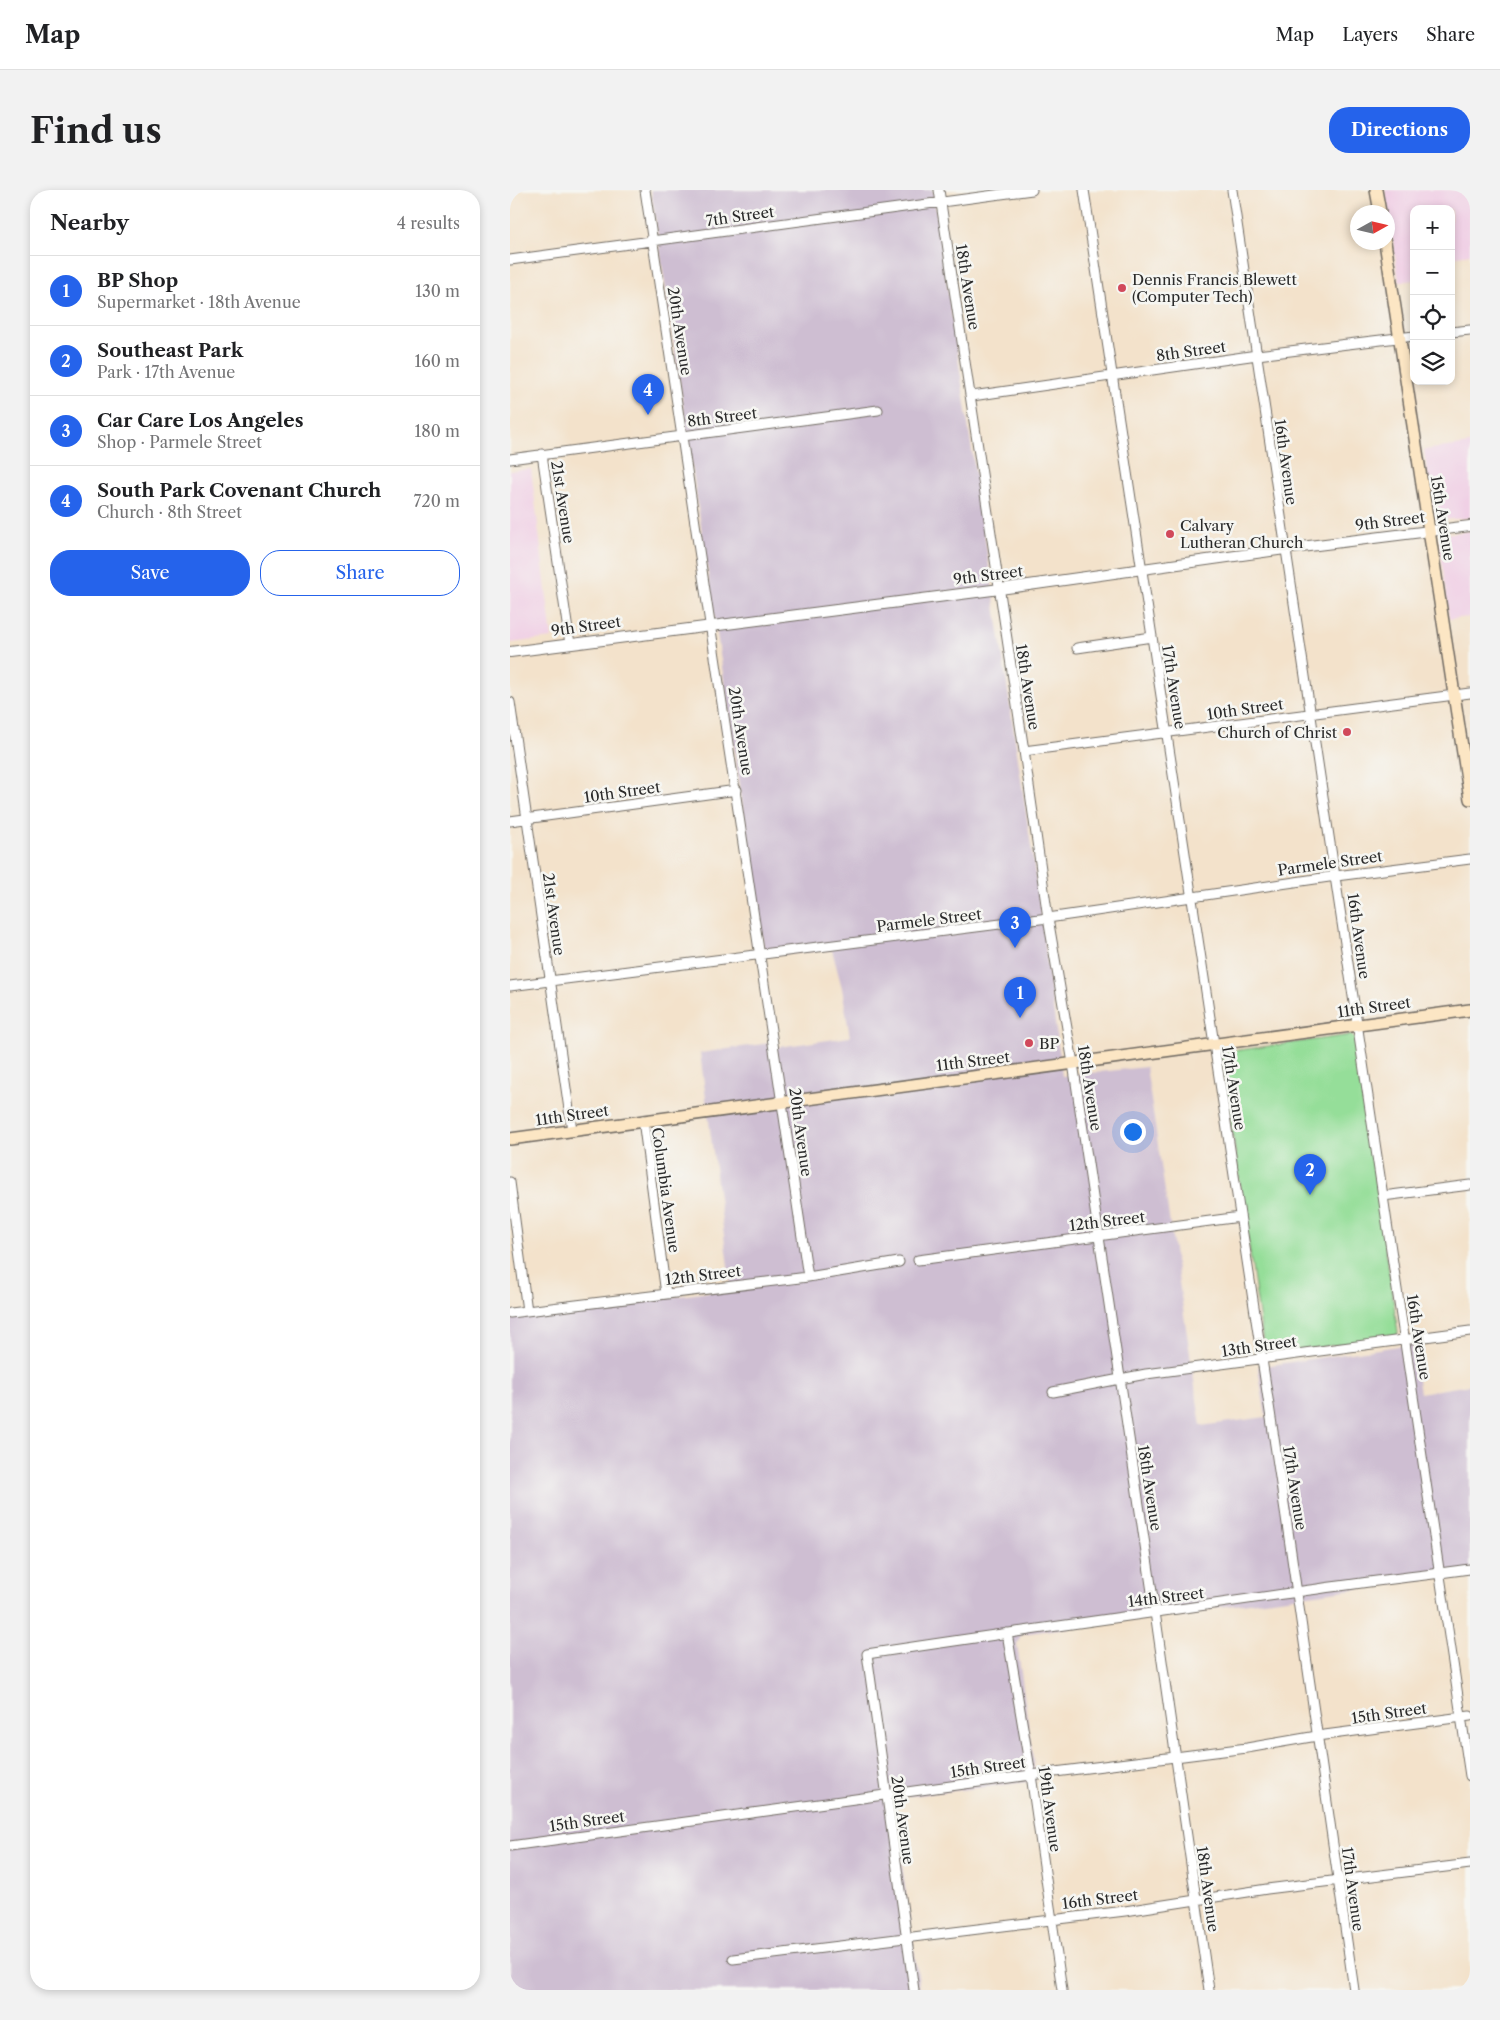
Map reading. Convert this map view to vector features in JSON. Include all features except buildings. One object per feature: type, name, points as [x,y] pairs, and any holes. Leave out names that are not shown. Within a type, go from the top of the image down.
[{"type":"main road","points":[[1376,190],[1379,205]]},
{"type":"main road","name":"15th Avenue","points":[[1386,250],[1470,799]]},
{"type":"main road","name":"11th Street","points":[[510,1139],[1470,1010]]},
{"type":"street","name":"20th Avenue","points":[[644,190],[737,790],[808,1276]]},
{"type":"street","name":"18th Avenue","points":[[939,190],[972,396],[1048,918],[1073,1063],[1155,1612],[1208,1990]]},
{"type":"street","name":"7th Street","points":[[510,260],[1032,190]]},
{"type":"street","name":"17th Avenue","points":[[1084,190],[1297,1592],[1354,1990]]},
{"type":"street","name":"16th Avenue","points":[[1232,190],[1440,1573],[1466,1716],[1470,1776]]},
{"type":"street","points":[[1455,332],[1470,330]]},
{"type":"street","name":"8th Street","points":[[972,396],[1257,355],[1410,336]]},
{"type":"street","name":"8th Street","points":[[510,459],[878,410]]},
{"type":"street","name":"21st Avenue","points":[[542,454],[570,644]]},
{"type":"street","name":"9th Street","points":[[510,652],[1470,526]]},
{"type":"street","points":[[1078,648],[1152,637]]},
{"type":"street","name":"10th Street","points":[[1024,751],[1470,693]]},
{"type":"street","name":"21st Avenue","points":[[510,702],[572,1130]]},
{"type":"street","name":"10th Street","points":[[510,820],[737,790]]},
{"type":"street","name":"Parmele Street","points":[[510,986],[1048,918],[1336,876],[1470,859]]},
{"type":"street","name":"Columbia Avenue","points":[[642,1120],[666,1294]]},
{"type":"street","points":[[510,1182],[527,1311]]},
{"type":"street","points":[[1383,1196],[1470,1185]]},
{"type":"street","name":"12th Street","points":[[918,1260],[1240,1217]]},
{"type":"street","name":"12th Street","points":[[510,1314],[808,1276],[899,1262]]},
{"type":"street","name":"13th Street","points":[[1053,1392],[1120,1378],[1470,1332]]},
{"type":"street","name":"14th Street","points":[[867,1654],[1470,1569]]},
{"type":"street","name":"19th Avenue","points":[[1007,1633],[1031,1775],[1062,1990]]},
{"type":"street","name":"20th Avenue","points":[[867,1654],[885,1795],[914,1990]]},
{"type":"street","name":"15th Street","points":[[510,1846],[1031,1775],[1247,1748],[1317,1736],[1466,1716]]},
{"type":"street","name":"16th Street","points":[[733,1959],[1124,1911],[1196,1899],[1470,1864]]},
{"type":"shaded area","points":[[651,190],[933,190],[1039,900],[1062,1076],[1146,1067],[1201,1426],[1266,1417],[1258,1367],[1412,1344],[1420,1393],[1470,1385],[1470,1573],[1022,1634],[1017,1644],[1036,1781],[902,1797],[895,1803],[894,1810],[920,1990],[510,1990],[510,1319],[731,1289],[700,1053],[770,1043],[771,1048],[850,1037],[842,988],[832,950],[765,956]]},
{"type":"shaded area","points":[[1385,190],[1470,190],[1470,254],[1455,256],[1455,205],[1410,205],[1410,281],[1399,282],[1394,250],[1395,205],[1387,205]]},
{"type":"shaded area","points":[[1470,444],[1470,518],[1437,520],[1434,515],[1424,450]]},
{"type":"shaded area","points":[[531,469],[552,638],[510,643],[510,471]]},
{"type":"shaded area","points":[[1470,531],[1470,617],[1449,619],[1439,538],[1445,534]]},
{"type":"green space","points":[[1351,1035],[1355,1039],[1398,1333],[1396,1336],[1274,1354],[1264,1349],[1221,1054]]},
{"type":"place","name":"Dennis Francis Blewett (Computer Tech)","points":[[1122,288]]},
{"type":"place","name":"South Park Covenant Church","points":[[648,415]]},
{"type":"place","name":"Calvary Lutheran Church","points":[[1170,534]]},
{"type":"place","name":"Church of Christ","points":[[1347,732]]},
{"type":"place","name":"Car Care Los Angeles","points":[[1015,948]]},
{"type":"place","name":"BP Shop","points":[[1020,1018]]},
{"type":"place","name":"BP","points":[[1029,1043]]},
{"type":"place","name":"Southeast Park","points":[[1310,1195]]}]
